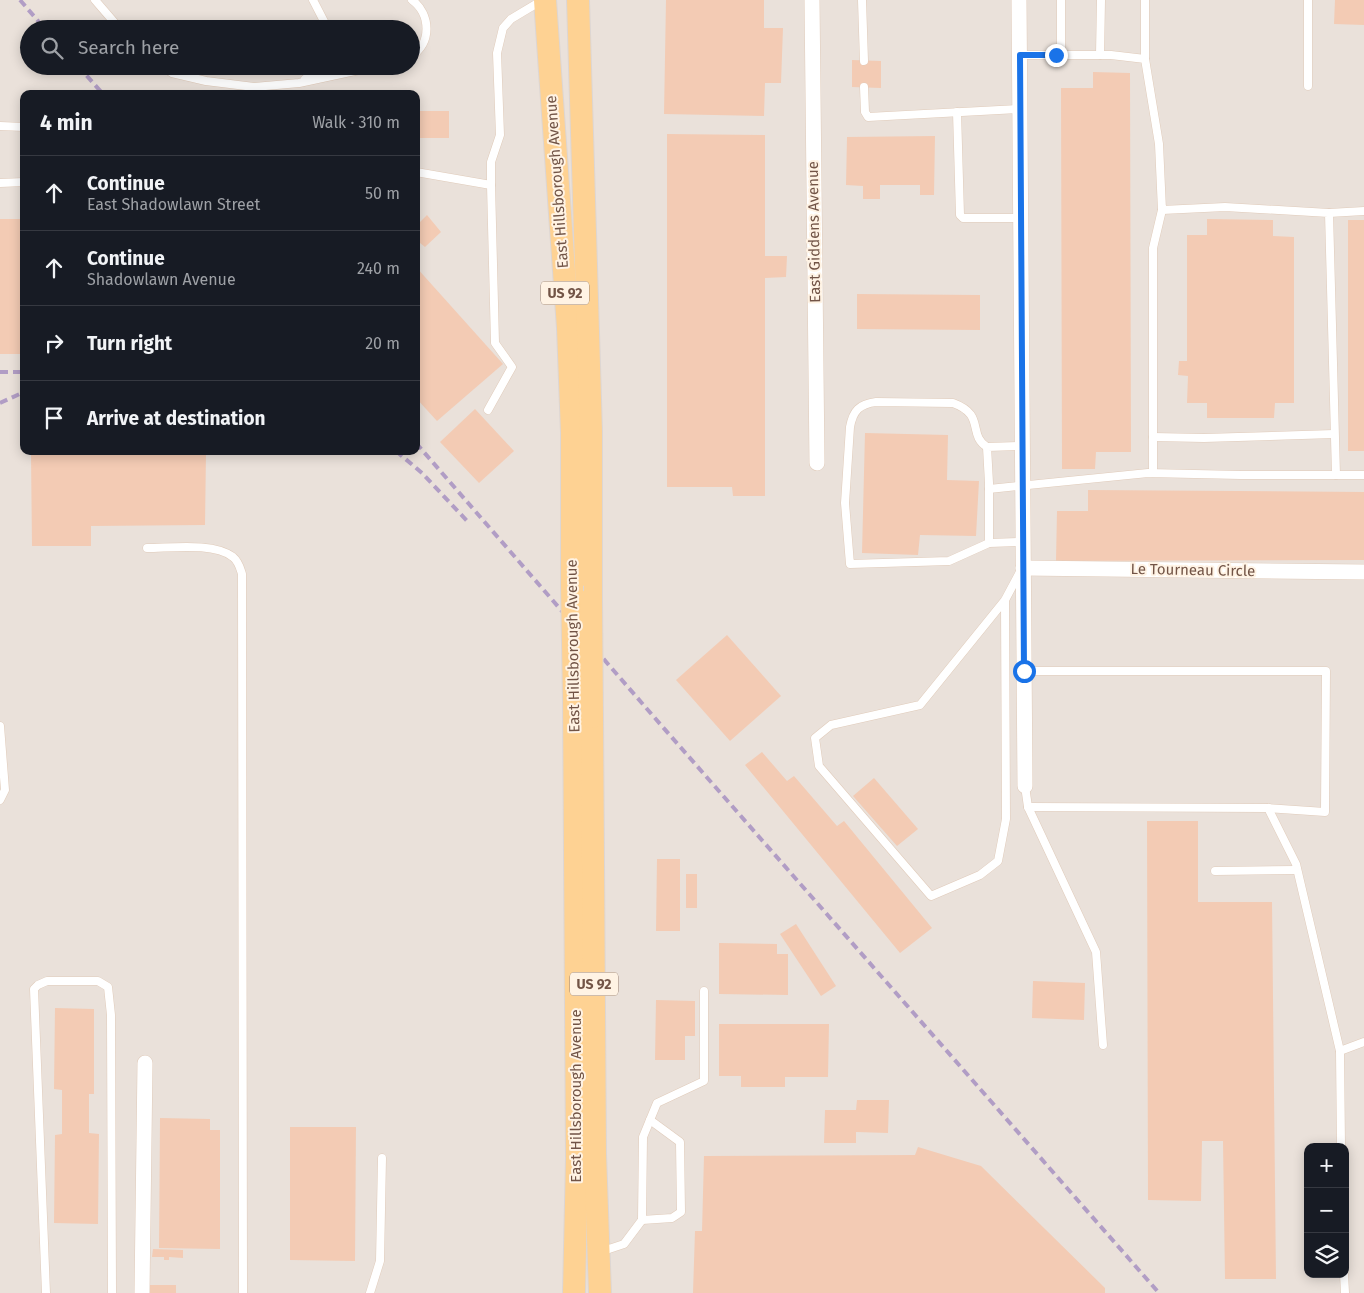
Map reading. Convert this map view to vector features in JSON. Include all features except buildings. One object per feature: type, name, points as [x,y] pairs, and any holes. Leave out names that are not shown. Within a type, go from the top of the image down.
[{"type":"main road","name":"East Hillsborough Avenue","points":[[544,0],[568,328],[572,433],[577,1158],[574,1293]]},
{"type":"main road","name":"East Hillsborough Avenue","points":[[575,3],[591,432],[595,1154],[600,1293]]},
{"type":"street","name":"East Giddens Avenue","points":[[812,0],[817,463]]},
{"type":"street","points":[[1019,0],[1022,542],[1026,786]]},
{"type":"street","name":"Le Tourneau Circle","points":[[1023,568],[1364,572]]},
{"type":"street","points":[[142,1293],[145,1062]]},
{"type":"lane","points":[[95,0],[112,20]]},
{"type":"lane","points":[[313,0],[323,20]]},
{"type":"lane","points":[[412,0],[426,16],[427,38],[420,52]]},
{"type":"lane","points":[[488,410],[512,367],[495,342],[491,162],[500,135],[497,53],[503,28],[511,19],[544,0]]},
{"type":"lane","points":[[862,0],[864,60]]},
{"type":"lane","points":[[1061,0],[1061,55]]},
{"type":"lane","points":[[1100,55],[1101,0]]},
{"type":"lane","points":[[1145,0],[1145,59],[1159,144],[1162,210],[1153,248],[1153,473]]},
{"type":"lane","points":[[1308,0],[1308,86]]},
{"type":"lane","points":[[1020,55],[1100,55],[1145,59]]},
{"type":"lane","points":[[180,75],[206,81],[254,87],[299,83],[336,75]]},
{"type":"lane","points":[[299,83],[312,75]]},
{"type":"lane","points":[[864,87],[865,112],[868,116],[1020,109]]},
{"type":"lane","points":[[957,112],[960,215],[963,218],[1021,218]]},
{"type":"lane","points":[[0,126],[20,127]]},
{"type":"lane","points":[[420,173],[491,185]]},
{"type":"lane","points":[[0,183],[20,182]]},
{"type":"lane","points":[[1162,210],[1224,207],[1329,213],[1364,211]]},
{"type":"lane","points":[[1329,213],[1336,475]]},
{"type":"lane","points":[[989,543],[987,447],[980,440],[971,413],[953,403],[876,402],[857,408],[850,427],[845,523],[850,564],[949,561],[989,543],[1022,542]]},
{"type":"lane","points":[[1153,437],[1204,438],[1334,434]]},
{"type":"lane","points":[[987,447],[1022,446]]},
{"type":"lane","points":[[989,489],[1153,473],[1364,475]]},
{"type":"lane","points":[[147,548],[206,548],[222,551],[233,557],[239,564],[242,574],[243,1293]]},
{"type":"lane","points":[[1005,600],[1006,820],[998,861],[980,875],[931,896],[819,766],[815,738],[831,725],[920,705],[1005,600],[1023,568]]},
{"type":"lane","points":[[1024,671],[1326,671],[1325,812],[1268,808],[1028,807]]},
{"type":"lane","points":[[0,726],[4,790],[0,800]]},
{"type":"lane","points":[[1026,786],[1028,807],[1096,952],[1103,1045]]},
{"type":"lane","points":[[1268,808],[1296,864],[1340,1051],[1341,1143]]},
{"type":"lane","points":[[1215,871],[1297,870]]},
{"type":"lane","points":[[46,1293],[34,989],[47,981],[98,981],[108,986],[111,1015],[112,1293]]},
{"type":"lane","points":[[600,1252],[624,1244],[642,1220],[643,1137],[657,1103],[704,1081],[704,991]]},
{"type":"lane","points":[[1340,1051],[1364,1042]]},
{"type":"lane","points":[[642,1220],[672,1218],[681,1212],[680,1142],[650,1120]]},
{"type":"lane","points":[[370,1293],[380,1261],[382,1158]]},
{"type":"lane","points":[[1344,1278],[1345,1293]]},
{"type":"shaded area","points":[[0,0],[1364,0],[1364,1293],[0,1293]]},
{"type":"railway","points":[[20,0],[37,20]]},
{"type":"railway","points":[[86,75],[99,90]]},
{"type":"railway","points":[[0,372],[20,372]]},
{"type":"railway","points":[[0,403],[20,394]]},
{"type":"railway","points":[[420,448],[1159,1293]]},
{"type":"railway","points":[[401,455],[422,473],[469,523]]},
{"type":"route","points":[[1024,671],[1020,55],[1056,55]]}]
